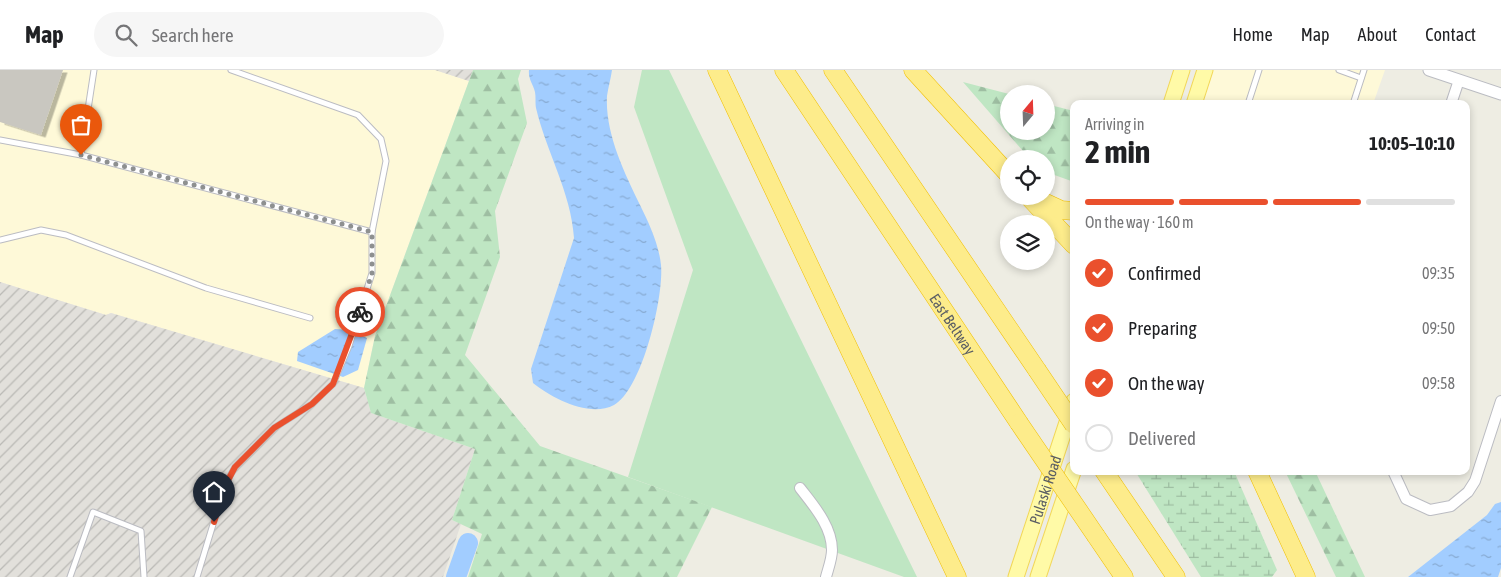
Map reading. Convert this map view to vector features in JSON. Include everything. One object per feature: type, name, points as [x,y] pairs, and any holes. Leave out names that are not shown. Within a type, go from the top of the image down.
[{"type":"highway","points":[[717,70],[957,577]]},
{"type":"highway","name":"East Beltway","points":[[784,70],[1124,577]]},
{"type":"highway","points":[[833,70],[1070,419]]},
{"type":"highway","points":[[914,70],[1000,165]]},
{"type":"highway","points":[[1036,205],[1070,241]]},
{"type":"highway","points":[[1051,205],[1061,210],[1070,211]]},
{"type":"highway","points":[[1259,475],[1306,577]]},
{"type":"highway","points":[[1109,478],[1176,577]]},
{"type":"main road","points":[[1172,100],[1182,70]]},
{"type":"main road","points":[[1195,100],[1205,70]]},
{"type":"main road","name":"Pulaski Road","points":[[1016,577],[1070,413]]},
{"type":"main road","name":"Pulaski Road","points":[[1038,577],[1072,475]]},
{"type":"street","points":[[1429,70],[1501,94]]},
{"type":"street","points":[[1452,100],[1459,80]]},
{"type":"street","points":[[1395,475],[1406,499],[1430,510],[1451,506],[1468,492],[1475,481],[1501,401]]},
{"type":"street","points":[[800,488],[824,521],[831,542],[832,552],[826,577]]},
{"type":"lane","points":[[81,155],[94,70]]},
{"type":"lane","points":[[197,577],[226,484],[235,467],[274,428],[312,404],[333,384],[349,346],[372,273],[372,232],[386,161],[381,139],[358,115],[231,70]]},
{"type":"lane","points":[[1249,100],[1259,70]]},
{"type":"lane","points":[[1339,70],[1362,78]]},
{"type":"lane","points":[[1354,100],[1364,70]]},
{"type":"lane","points":[[0,140],[81,155],[372,232]]},
{"type":"lane","points":[[0,240],[41,230],[66,236],[163,273],[310,318]]},
{"type":"lane","points":[[70,577],[93,512],[141,531],[144,577]]},
{"type":"shaded area","points":[[0,70],[435,70],[469,81],[375,336],[364,388],[111,313],[106,315],[0,282]]},
{"type":"shaded area","points":[[435,70],[473,70],[469,81]]},
{"type":"shaded area","points":[[1212,70],[1385,70],[1374,100],[1201,100]]},
{"type":"shaded area","points":[[0,282],[106,315],[111,313],[364,388],[371,413],[475,449],[452,520],[461,524],[443,577],[0,577]]},
{"type":"green space","points":[[473,70],[521,70],[518,79],[527,123],[495,211],[500,257],[465,355],[540,446],[712,507],[677,577],[468,577],[482,534],[452,520],[475,449],[371,413],[364,388],[375,336]]},
{"type":"green space","points":[[642,70],[669,70],[917,577],[904,577],[628,477],[693,270],[634,107]]},
{"type":"green space","points":[[963,82],[1000,92],[1000,125]]},
{"type":"green space","points":[[1055,106],[1070,110],[1070,181],[1055,175],[1055,150],[1022,150],[1013,140],[1055,140]]},
{"type":"green space","points":[[1137,475],[1236,475],[1277,570],[1272,577],[1201,577]]},
{"type":"green space","points":[[1287,475],[1317,475],[1365,577],[1336,577]]},
{"type":"water","points":[[529,70],[612,70],[607,96],[607,110],[612,138],[622,166],[647,219],[660,257],[661,280],[659,298],[642,363],[634,381],[624,396],[614,405],[604,408],[582,408],[550,395],[533,383],[531,369],[574,238],[568,204],[540,124]]},
{"type":"water","points":[[335,329],[350,330],[367,338],[358,370],[343,377],[297,361],[298,352]]},
{"type":"water","points":[[1501,502],[1501,568],[1498,577],[1408,577],[1487,515],[1495,504]]},
{"type":"building","points":[[0,70],[63,70],[41,135],[0,122]]},
{"type":"waterway","points":[[456,577],[468,543]]},
{"type":"way so far","points":[[81,155],[372,232],[372,273],[360,312]]},
{"type":"route","points":[[214,522],[226,484],[235,467],[274,428],[312,404],[333,384],[349,346],[360,312]]}]
